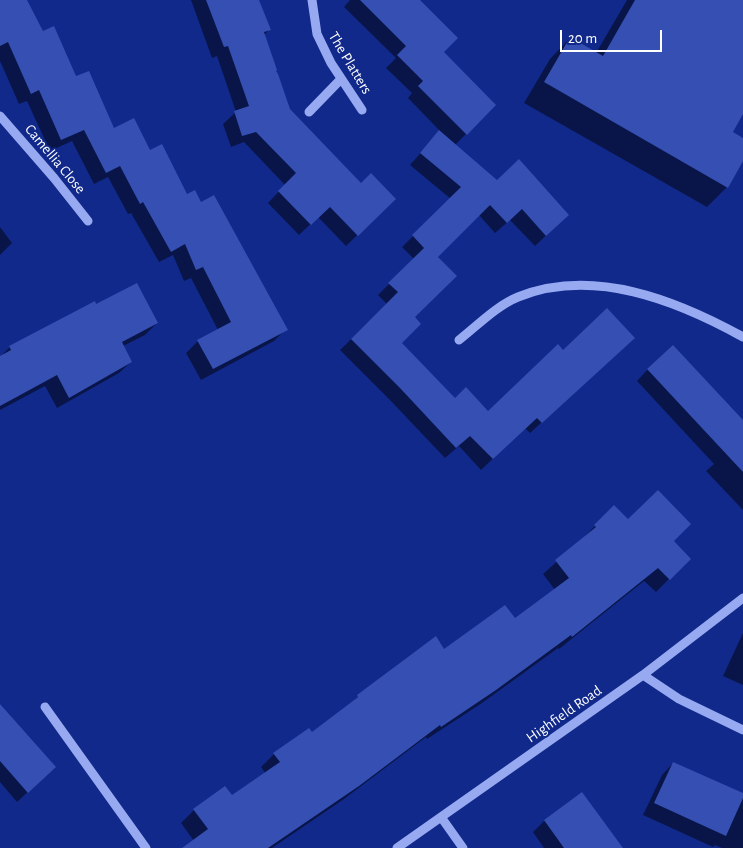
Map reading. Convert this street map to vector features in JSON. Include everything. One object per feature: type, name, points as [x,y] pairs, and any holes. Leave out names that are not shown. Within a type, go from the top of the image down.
[{"type":"street","name":"The Platters","points":[[312,0],[317,34],[331,63],[362,110]]},
{"type":"street","points":[[309,112],[341,79]]},
{"type":"street","name":"Camellia Close","points":[[0,116],[54,178],[88,221]]},
{"type":"street","points":[[459,340],[492,313],[516,298],[539,290],[565,285],[613,288],[672,303],[743,337]]},
{"type":"street","name":"Highfield Road","points":[[397,848],[643,675],[743,598]]},
{"type":"street","points":[[643,675],[679,699],[743,730]]},
{"type":"street","points":[[44,707],[146,848]]},
{"type":"street","points":[[441,817],[463,848]]},
{"type":"building","points":[[0,0],[27,0],[43,31],[54,26],[76,76],[89,71],[114,128],[134,118],[150,150],[162,144],[187,194],[195,190],[201,202],[214,195],[288,330],[213,369],[197,340],[231,322],[203,267],[196,270],[185,244],[171,252],[143,202],[140,204],[120,166],[106,173],[84,130],[61,140],[39,90],[31,94],[8,42],[0,46]]},
{"type":"building","points":[[206,0],[259,0],[271,30],[264,32],[290,109],[361,183],[371,173],[396,199],[358,236],[330,207],[311,225],[278,191],[296,173],[256,132],[242,136],[234,111],[249,106],[228,46],[224,47]]},
{"type":"building","points":[[360,0],[420,0],[458,38],[444,52],[496,105],[467,135],[418,86],[423,81],[397,55],[406,46]]},
{"type":"building","points":[[635,0],[743,0],[743,114],[733,132],[743,138],[743,161],[728,188],[544,82],[570,37],[603,56]]},
{"type":"building","points":[[439,130],[497,180],[519,159],[569,215],[546,236],[522,209],[507,223],[490,205],[438,257],[457,276],[415,317],[421,324],[402,343],[455,398],[466,387],[488,411],[558,344],[563,350],[607,308],[635,338],[542,423],[537,418],[493,459],[470,436],[456,448],[351,339],[398,292],[388,283],[424,248],[412,235],[461,187],[420,153]]},
{"type":"building","points":[[137,283],[158,323],[122,342],[132,362],[69,398],[57,375],[0,406],[0,356],[11,350],[9,346],[95,301],[96,304]]},
{"type":"building","points":[[673,345],[743,420],[743,472],[647,369]]},
{"type":"building","points":[[658,490],[691,524],[674,541],[691,559],[670,580],[658,568],[572,637],[571,635],[496,690],[441,727],[440,725],[359,786],[268,848],[182,848],[208,829],[193,809],[225,786],[232,795],[280,762],[273,753],[309,728],[312,732],[358,697],[357,695],[436,636],[444,649],[505,605],[515,618],[569,578],[555,560],[596,527],[594,525],[614,505],[628,519]]},
{"type":"building","points":[[0,704],[56,767],[28,793],[0,761]]},
{"type":"building","points":[[673,762],[743,793],[743,798],[726,836],[654,803]]},
{"type":"building","points":[[582,792],[623,848],[564,848],[544,820]]}]
